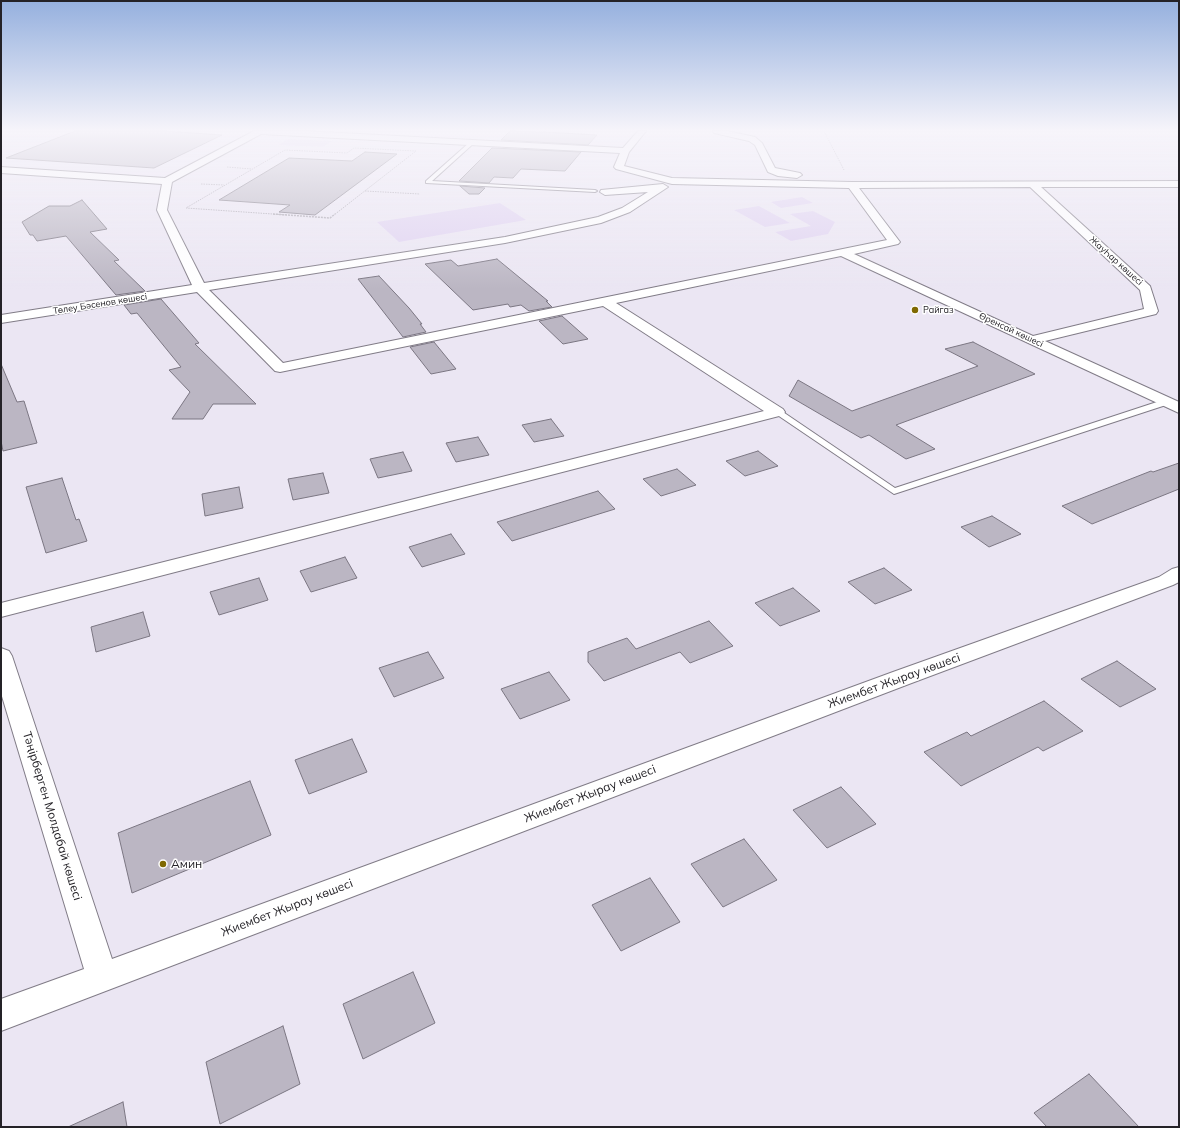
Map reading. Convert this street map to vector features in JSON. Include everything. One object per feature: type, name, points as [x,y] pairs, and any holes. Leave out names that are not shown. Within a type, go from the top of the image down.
[{"type":"street","points":[[166,184],[162,210],[200,288],[280,368],[894,242],[851,184]]},
{"type":"street","points":[[600,192],[607,184]]},
{"type":"street","points":[[600,192],[667,184],[700,184]]},
{"type":"street","name":"Төлеу Бәсенов көшесі","points":[[1,319],[505,240],[601,220],[626,210],[667,184]]},
{"type":"street","points":[[999,184],[1179,184]]},
{"type":"street","name":"ЖауҺар көшесі","points":[[1032,184],[1146,289],[1151,311],[1032,340]]},
{"type":"street","name":"Өренсай көшесі","points":[[843,253],[1179,408]]},
{"type":"street","points":[[606,302],[777,412]]},
{"type":"street","points":[[1,610],[777,412]]},
{"type":"street","name":"Жиембет Жырау көшесі","points":[[1,1015],[1166,581],[1179,573]]},
{"type":"street","name":"Тәңірберген Молдабай көшесі","points":[[1,656],[102,977]]},
{"type":"lane","points":[[457,184],[600,192]]},
{"type":"lane","points":[[777,412],[894,491],[1166,402]]},
{"type":"path","points":[[201,184],[225,185]]},
{"type":"path","points":[[225,185],[186,208],[330,218],[374,184]]},
{"type":"path","points":[[365,191],[432,195],[445,184]]},
{"type":"shaded area","points":[[802,197],[813,203],[781,208],[771,202]]},
{"type":"shaded area","points":[[500,203],[526,220],[399,242],[377,222]]},
{"type":"shaded area","points":[[759,206],[790,223],[765,227],[734,210]]},
{"type":"shaded area","points":[[813,211],[835,222],[828,234],[791,241],[775,232],[811,226],[790,214]]},
{"type":"building","points":[[246,184],[357,184],[315,215],[279,212],[290,205],[219,200]]},
{"type":"building","points":[[460,186],[485,188],[479,194],[469,194]]},
{"type":"building","points":[[82,200],[107,229],[90,232],[119,260],[114,261],[145,291],[116,295],[66,236],[37,241],[33,235],[30,235],[22,222],[49,206],[70,206]]},
{"type":"building","points":[[497,259],[548,301],[546,301],[552,307],[529,311],[521,305],[510,307],[508,304],[473,310],[425,264],[451,260],[458,266]]},
{"type":"building","points":[[379,276],[409,308],[422,324],[420,324],[426,332],[403,337],[358,279]]},
{"type":"building","points":[[161,299],[199,343],[195,344],[256,404],[213,404],[203,419],[172,419],[190,392],[169,370],[181,367],[137,313],[131,314],[124,305]]},
{"type":"building","points":[[562,316],[588,339],[563,344],[539,321]]},
{"type":"building","points":[[434,342],[456,369],[431,374],[410,347]]},
{"type":"building","points":[[973,342],[1035,374],[896,425],[935,449],[906,459],[869,435],[861,438],[789,396],[798,380],[852,411],[978,366],[945,349]]},
{"type":"building","points":[[1,364],[17,402],[24,401],[37,443],[3,451],[1,441]]},
{"type":"building","points":[[551,419],[564,436],[534,442],[522,425]]},
{"type":"building","points":[[478,437],[489,455],[456,462],[446,443]]},
{"type":"building","points":[[758,451],[778,466],[745,476],[726,461]]},
{"type":"building","points":[[403,452],[412,471],[378,478],[370,459]]},
{"type":"building","points":[[1179,463],[1179,489],[1092,524],[1062,506],[1151,471],[1153,472]]},
{"type":"building","points":[[677,469],[696,485],[661,496],[643,479]]},
{"type":"building","points":[[323,473],[329,493],[293,500],[288,479]]},
{"type":"building","points":[[62,478],[76,520],[79,519],[87,541],[46,553],[26,487]]},
{"type":"building","points":[[239,487],[243,508],[205,516],[202,494]]},
{"type":"building","points":[[598,491],[615,509],[512,541],[497,522]]},
{"type":"building","points":[[992,516],[1021,534],[989,547],[961,527]]},
{"type":"building","points":[[451,534],[465,554],[422,567],[409,547]]},
{"type":"building","points":[[345,557],[357,578],[311,592],[300,571]]},
{"type":"building","points":[[884,568],[912,590],[875,604],[848,582]]},
{"type":"building","points":[[259,578],[268,600],[219,615],[210,592]]},
{"type":"building","points":[[793,588],[820,611],[780,626],[755,603]]},
{"type":"building","points":[[143,612],[150,636],[96,652],[91,627]]},
{"type":"building","points":[[709,621],[733,646],[690,663],[680,652],[604,681],[588,662],[588,652],[627,638],[636,649]]},
{"type":"building","points":[[428,652],[444,678],[394,697],[379,668]]},
{"type":"building","points":[[1117,661],[1156,689],[1120,707],[1081,679]]},
{"type":"building","points":[[549,672],[570,700],[520,719],[501,689]]},
{"type":"building","points":[[1044,701],[1083,731],[1043,751],[1038,747],[961,786],[924,752],[967,732],[971,736]]},
{"type":"building","points":[[352,739],[367,772],[309,794],[295,760]]},
{"type":"building","name":"Амин","points":[[250,781],[271,835],[132,893],[118,833]]},
{"type":"building","points":[[841,787],[876,824],[827,848],[793,810]]},
{"type":"building","points":[[744,839],[777,880],[723,907],[691,864]]},
{"type":"building","points":[[650,878],[680,922],[621,951],[592,905]]},
{"type":"building","points":[[413,972],[435,1023],[363,1059],[343,1004]]},
{"type":"building","points":[[283,1026],[300,1084],[220,1124],[206,1062]]},
{"type":"building","points":[[1089,1074],[1139,1127],[1047,1127],[1034,1113]]},
{"type":"building","points":[[123,1102],[127,1127],[68,1127]]},
{"type":"place","name":"Райгаз","points":[[915,310]]},
{"type":"place","name":"Амин","points":[[163,864]]}]
